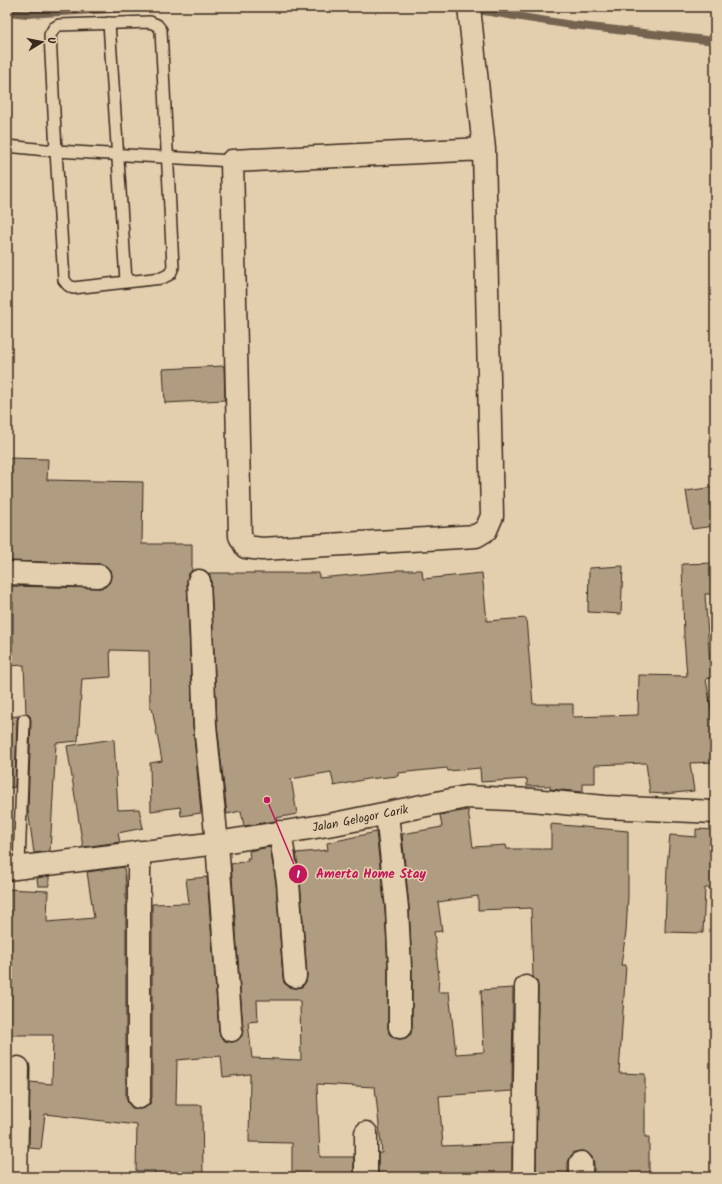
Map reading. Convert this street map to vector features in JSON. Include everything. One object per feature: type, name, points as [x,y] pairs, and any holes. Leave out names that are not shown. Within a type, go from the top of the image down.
[{"type":"street","points":[[470,15],[484,149],[492,516],[486,530],[476,536],[262,549],[246,547],[240,536],[232,160],[484,149]]},
{"type":"street","points":[[7,573],[99,576]]},
{"type":"street","points":[[199,581],[205,725],[217,843],[231,1030]]},
{"type":"street","name":"Jalan Gelogor Carik","points":[[13,868],[217,843],[387,814],[466,797],[532,800],[605,807],[715,812]]},
{"type":"street","points":[[387,814],[397,908],[400,968],[400,1027]]},
{"type":"street","points":[[280,832],[288,882],[296,976]]},
{"type":"street","points":[[139,852],[140,1097]]},
{"type":"street","points":[[524,1177],[526,987]]},
{"type":"street","points":[[16,1177],[18,1068]]},
{"type":"street","points":[[366,1133],[366,1177]]},
{"type":"lane","points":[[150,22],[157,25],[161,30],[168,156],[173,267],[170,274],[162,278],[73,288],[68,285],[64,280],[56,151],[50,35],[54,28],[59,25],[109,23],[150,22]]},
{"type":"lane","points":[[109,23],[126,281]]},
{"type":"lane","points":[[7,146],[118,155],[232,160]]},
{"type":"lane","points":[[13,868],[24,720]]},
{"type":"shaded area","points":[[594,7],[660,7],[655,12],[594,11]]},
{"type":"building","points":[[224,366],[225,400],[165,403],[163,369]]},
{"type":"building","points":[[7,458],[48,459],[47,480],[143,482],[142,544],[192,544],[192,570],[188,575],[187,582],[193,726],[201,813],[181,816],[180,807],[151,811],[150,763],[162,761],[152,708],[150,708],[149,651],[110,650],[111,677],[82,679],[78,741],[56,743],[50,851],[34,853],[28,810],[31,720],[30,716],[26,713],[24,665],[9,666],[8,643],[13,643],[13,602],[7,602],[7,586],[99,588],[105,587],[109,583],[111,576],[110,570],[106,566],[99,564],[7,561]]},
{"type":"building","points":[[715,487],[715,526],[692,529],[686,491]]},
{"type":"building","points":[[715,563],[715,594],[705,594],[711,678],[706,679],[715,732],[715,762],[690,763],[694,791],[664,794],[650,793],[646,763],[595,765],[595,783],[583,783],[583,792],[550,789],[550,786],[527,786],[527,779],[481,782],[480,768],[448,771],[447,768],[398,773],[398,776],[367,779],[334,786],[331,772],[291,779],[297,814],[276,818],[277,820],[275,821],[244,826],[241,811],[227,814],[217,724],[211,580],[209,573],[319,573],[319,578],[396,570],[422,570],[423,579],[482,573],[487,621],[526,618],[533,704],[573,704],[573,717],[638,715],[639,675],[687,676],[684,637],[682,564]]},
{"type":"building","points":[[623,566],[621,614],[588,612],[589,568]]},
{"type":"building","points":[[18,716],[15,787],[7,788],[7,717]]},
{"type":"building","points":[[114,739],[118,810],[139,809],[143,828],[118,833],[120,842],[83,847],[67,746]]},
{"type":"building","points":[[468,810],[473,847],[506,845],[507,849],[551,849],[551,824],[628,831],[628,896],[626,932],[621,965],[626,965],[619,1073],[645,1074],[645,1137],[649,1137],[649,1175],[594,1176],[594,1163],[592,1157],[587,1152],[581,1151],[574,1152],[570,1157],[568,1163],[568,1176],[536,1177],[538,987],[537,981],[533,977],[531,908],[478,910],[478,896],[438,902],[442,931],[434,932],[439,977],[438,992],[449,992],[456,1054],[484,1052],[481,990],[513,988],[512,1091],[439,1096],[443,1146],[512,1143],[512,1176],[378,1177],[378,1153],[382,1153],[375,1087],[317,1084],[320,1157],[354,1157],[354,1177],[292,1177],[292,1143],[249,1142],[250,1074],[223,1077],[221,1056],[177,1060],[176,1105],[202,1105],[203,1177],[155,1177],[155,1171],[136,1171],[137,1125],[45,1114],[41,1149],[29,1148],[30,1082],[52,1084],[53,1035],[7,1035],[7,889],[48,891],[47,922],[94,918],[87,872],[124,867],[126,884],[126,1097],[132,1108],[145,1108],[150,1104],[152,1097],[152,904],[189,903],[186,879],[207,877],[219,1031],[220,1037],[225,1041],[232,1042],[238,1040],[242,1036],[243,1029],[231,864],[248,861],[247,858],[250,858],[249,851],[270,847],[276,883],[284,983],[289,987],[302,987],[306,982],[307,975],[300,881],[296,853],[328,850],[327,843],[376,832],[385,909],[389,1034],[394,1038],[406,1038],[411,1034],[412,1027],[412,967],[409,907],[402,834],[442,827],[440,815]],"holes":[[[257,1000],[300,1001],[301,1060],[252,1058],[248,1022],[258,1021]]]},
{"type":"building","points":[[696,829],[715,830],[715,888],[705,888],[703,933],[665,932],[667,866],[670,835],[696,837]]},
{"type":"building","points":[[49,876],[49,886],[38,886],[37,878]]},
{"type":"waterway","points":[[7,12],[27,14],[145,7]]},
{"type":"waterway","points":[[458,7],[572,25],[715,41]]},
{"type":"place","name":"Amerta Home Stay","points":[[267,800]]}]
